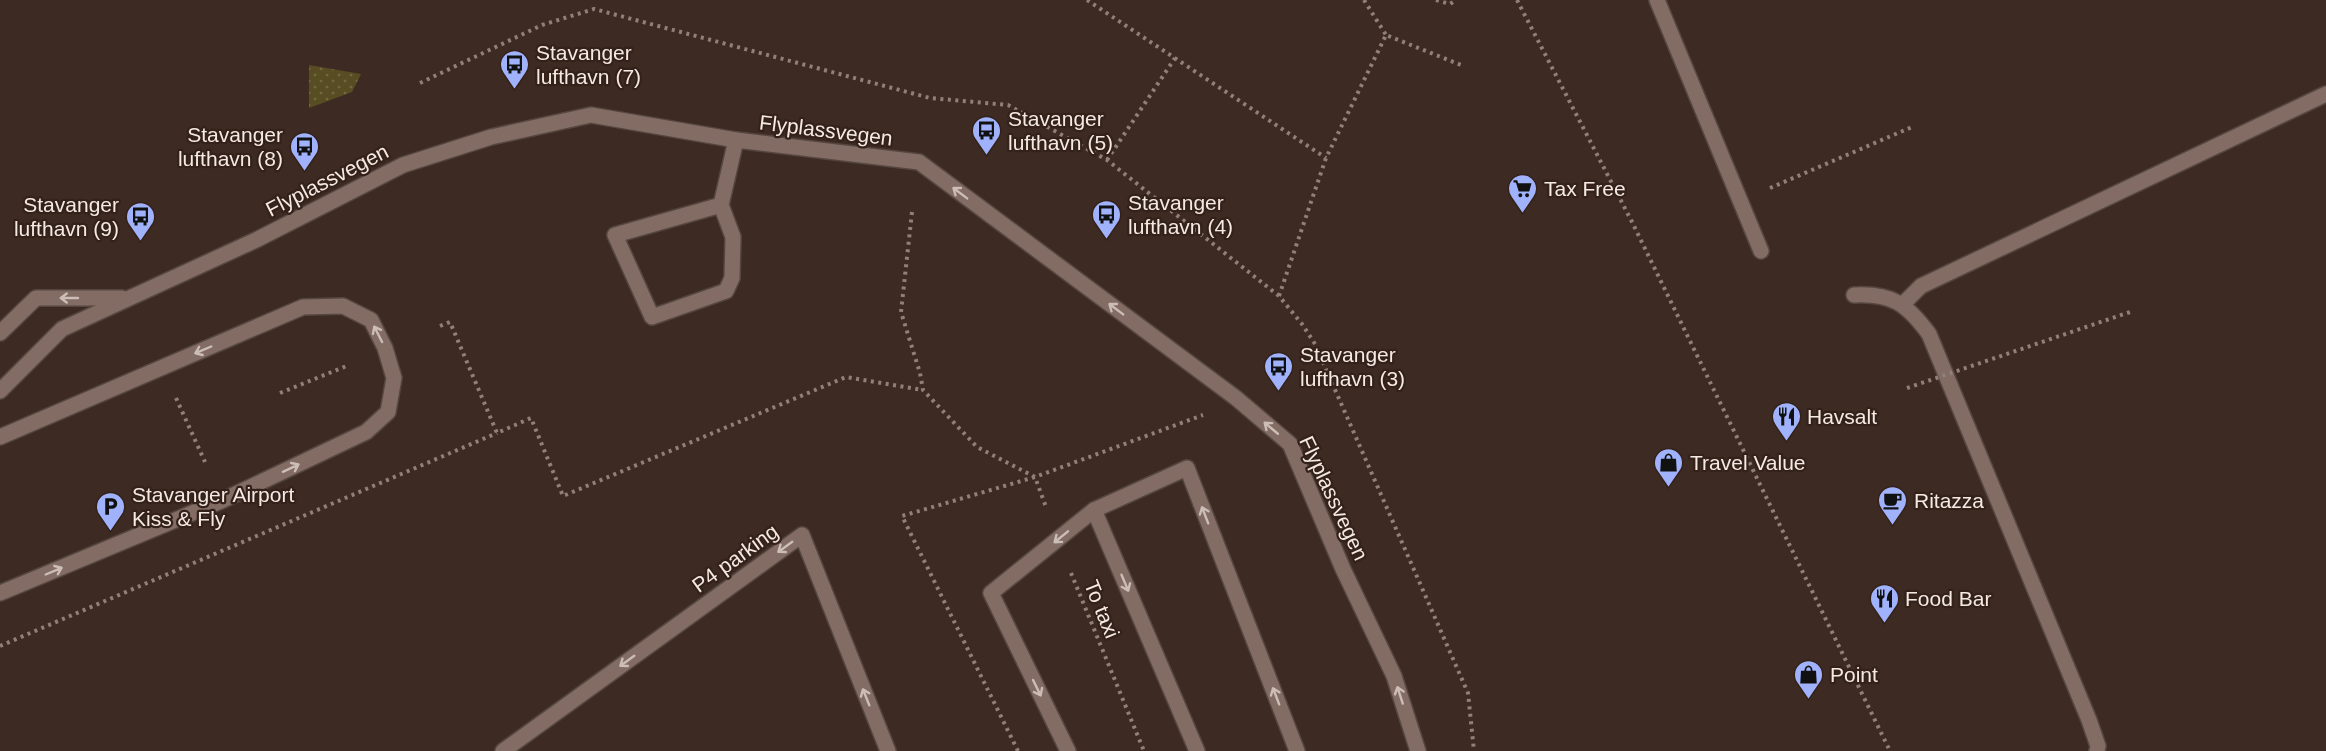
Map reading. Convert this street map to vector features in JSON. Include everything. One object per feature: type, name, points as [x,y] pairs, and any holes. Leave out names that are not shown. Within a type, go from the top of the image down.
[{"type":"lane","points":[[1657,0],[1761,251]]},
{"type":"lane","points":[[1902,305],[1921,286],[2326,94]]},
{"type":"lane","name":"Flyplassvegen","points":[[0,391],[62,329],[256,240],[403,165],[491,137],[591,115],[735,140],[919,162],[1236,398],[1290,444],[1343,569],[1394,676],[1418,751]]},
{"type":"lane","points":[[721,205],[615,235],[652,317],[726,291],[732,278],[733,237],[721,205],[735,140]]},
{"type":"lane","points":[[1854,295],[1871,294],[1891,298],[1913,312],[1929,334],[2089,720],[2098,746],[2097,751]]},
{"type":"lane","points":[[0,333],[36,298],[128,298]]},
{"type":"lane","points":[[0,437],[303,307],[343,306],[371,320],[385,348],[394,378],[388,412],[366,432],[221,501],[0,593]]},
{"type":"lane","points":[[1068,751],[992,593],[1094,510],[1187,468],[1297,751]]},
{"type":"lane","points":[[1094,510],[1197,751]]},
{"type":"lane","name":"P4 parking","points":[[503,751],[802,535],[888,751]]},
{"type":"path","points":[[1088,0],[1326,159]]},
{"type":"path","points":[[1364,0],[1386,35],[1461,65]]},
{"type":"path","points":[[1436,0],[1450,4],[1456,0]]},
{"type":"path","points":[[1517,0],[1637,233],[1890,751]]},
{"type":"path","points":[[420,83],[542,25],[594,9]]},
{"type":"path","points":[[1279,296],[1326,159],[1386,35]]},
{"type":"path","points":[[1107,160],[1174,58]]},
{"type":"path","points":[[1768,189],[1912,126]]},
{"type":"path","points":[[912,212],[901,312],[920,373],[922,390],[976,447],[1035,477],[1207,413]]},
{"type":"path","points":[[1907,388],[2130,312]]},
{"type":"path","points":[[440,326],[450,322],[497,433]]},
{"type":"path","points":[[280,393],[349,365]]},
{"type":"path","points":[[0,646],[531,418],[563,496],[846,377],[922,390]]},
{"type":"path","points":[[173,391],[205,462]]},
{"type":"path","name":"To taxi","points":[[1035,477],[1058,540],[1144,751]]},
{"type":"shaded area","points":[[309,65],[361,74],[352,92],[309,108]]},
{"type":"place","name":"Stavanger lufthavn (7)","points":[[515,90]]},
{"type":"place","name":"Stavanger lufthavn (5)","points":[[987,156]]},
{"type":"place","name":"Stavanger lufthavn (8)","points":[[304,172]]},
{"type":"place","name":"Tax Free","points":[[1523,214]]},
{"type":"place","name":"Stavanger lufthavn (4)","points":[[1107,240]]},
{"type":"place","name":"Stavanger lufthavn (9)","points":[[140,242]]},
{"type":"place","name":"Stavanger lufthavn (3)","points":[[1279,392]]},
{"type":"place","name":"Havsalt","points":[[1786,442]]},
{"type":"place","name":"Travel Value","points":[[1669,488]]},
{"type":"place","name":"Ritazza","points":[[1893,526]]},
{"type":"place","name":"Stavanger Airport Kiss & Fly","points":[[111,532]]},
{"type":"place","name":"Food Bar","points":[[1884,624]]},
{"type":"place","name":"Point","points":[[1809,700]]}]
